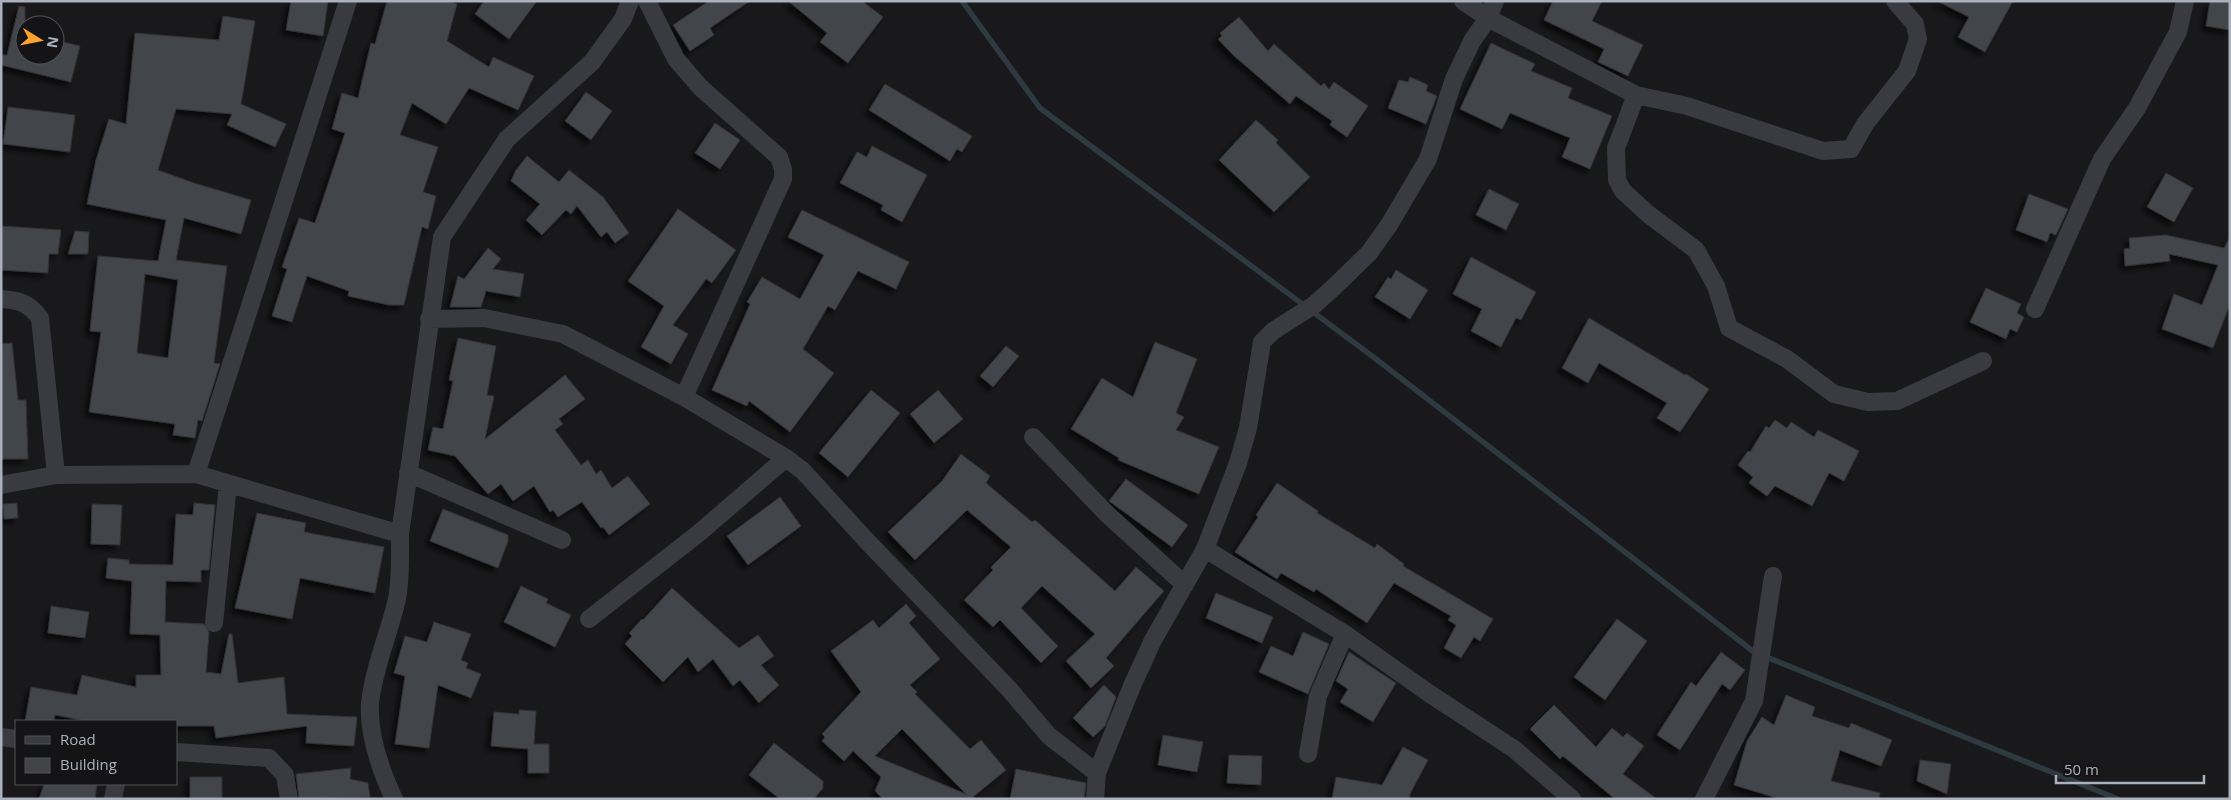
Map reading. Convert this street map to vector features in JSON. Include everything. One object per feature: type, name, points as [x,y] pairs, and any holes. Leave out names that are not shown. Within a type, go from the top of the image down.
[{"type":"street","points":[[196,474],[348,1]]},
{"type":"street","points":[[394,799],[377,752],[371,722],[370,704],[375,673],[397,598],[401,573],[400,534],[442,237],[507,139],[592,62],[623,19],[630,1]]},
{"type":"street","points":[[647,1],[676,59],[700,87],[779,157],[783,169],[783,179],[684,397]]},
{"type":"street","points":[[1463,1],[1492,9],[1636,94],[1686,106],[1823,151],[1851,148],[1866,124],[1906,71],[1918,39],[1915,24],[1895,1]]},
{"type":"street","points":[[2035,309],[2102,159],[2137,108],[2178,32],[2185,1]]},
{"type":"street","points":[[1095,799],[1097,773],[1132,686],[1153,640],[1205,549],[1238,464],[1248,428],[1262,342],[1273,331],[1314,305],[1334,287],[1369,253],[1389,225],[1428,159],[1454,78],[1472,41],[1492,9]]},
{"type":"street","points":[[1636,94],[1616,148],[1617,180],[1623,191],[1648,214],[1696,250],[1716,286],[1728,328],[1787,359],[1834,394],[1868,402],[1897,401],[1983,361]]},
{"type":"street","points":[[1,299],[16,300],[32,307],[40,318],[56,475]]},
{"type":"street","points":[[429,319],[484,318],[563,334],[684,397],[786,458],[803,471],[865,539],[1009,689],[1050,736],[1097,773]]},
{"type":"street","points":[[1033,437],[1106,513],[1185,585]]},
{"type":"street","points":[[589,619],[699,533],[786,458]]},
{"type":"street","points":[[408,473],[562,540]]},
{"type":"street","points":[[1,485],[56,475],[196,474],[400,534]]},
{"type":"street","points":[[214,623],[228,484]]},
{"type":"street","points":[[1205,549],[1345,634],[1430,694],[1514,749],[1572,799]]},
{"type":"street","points":[[1704,799],[1754,701],[1773,576]]},
{"type":"street","points":[[1308,754],[1318,696],[1345,634]]},
{"type":"street","points":[[1,737],[15,739]]},
{"type":"street","points":[[178,752],[269,758],[285,775],[289,799]]},
{"type":"street","points":[[113,799],[116,785]]},
{"type":"building","points":[[291,1],[328,1],[323,36],[286,30]]},
{"type":"building","points":[[387,1],[448,1],[457,4],[447,41],[489,67],[493,57],[534,76],[518,110],[469,88],[446,124],[412,103],[400,135],[438,147],[423,192],[436,196],[428,229],[422,227],[404,305],[389,305],[348,296],[349,291],[307,276],[292,322],[272,316],[287,269],[282,267],[299,218],[315,223],[345,133],[332,129],[342,93],[358,98],[371,43],[375,44]]},
{"type":"building","points":[[484,1],[537,1],[509,39],[475,14]]},
{"type":"building","points":[[709,1],[750,1],[710,28],[714,35],[690,51],[673,25]]},
{"type":"building","points":[[788,1],[862,1],[883,17],[848,63],[820,42],[827,33]]},
{"type":"building","points":[[1553,1],[1602,1],[1592,21],[1643,45],[1628,76],[1598,62],[1604,49],[1544,20]]},
{"type":"building","points":[[1937,1],[2013,1],[1985,52],[1958,37],[1969,17]]},
{"type":"building","points":[[2210,1],[2230,1],[2230,30],[2206,26]]},
{"type":"building","points":[[19,6],[25,7],[25,15],[17,15]]},
{"type":"building","points":[[223,16],[255,21],[241,104],[286,124],[275,147],[227,125],[232,114],[176,109],[158,170],[251,200],[241,234],[184,218],[176,260],[227,266],[214,363],[220,364],[202,421],[198,420],[195,438],[173,435],[175,424],[89,412],[101,332],[90,331],[98,256],[158,261],[166,220],[87,204],[96,160],[109,119],[126,124],[135,33],[219,40]],"holes":[[[145,274],[178,280],[168,358],[137,353]]]},
{"type":"building","points":[[1239,17],[1268,51],[1274,44],[1321,86],[1324,83],[1329,89],[1334,82],[1368,106],[1347,137],[1330,125],[1332,121],[1296,96],[1290,104],[1233,55],[1218,39],[1222,36],[1220,33]]},
{"type":"building","points":[[15,22],[15,65],[65,65],[65,42],[80,46],[71,82],[1,65],[1,55],[7,55]]},
{"type":"building","points":[[1491,43],[1535,64],[1531,71],[1572,88],[1568,98],[1612,116],[1590,169],[1562,157],[1570,138],[1510,113],[1502,129],[1460,109]]},
{"type":"building","points":[[1410,77],[1428,85],[1426,91],[1437,96],[1426,124],[1388,108],[1399,80],[1408,82]]},
{"type":"building","points":[[885,84],[972,136],[962,152],[957,149],[950,161],[869,110]]},
{"type":"building","points":[[586,92],[612,111],[591,140],[565,121]]},
{"type":"building","points":[[8,107],[75,115],[70,152],[3,144]]},
{"type":"building","points":[[1256,120],[1278,140],[1276,143],[1310,177],[1274,212],[1219,160]]},
{"type":"building","points":[[715,123],[740,140],[720,169],[695,153]]},
{"type":"building","points":[[872,146],[927,175],[902,222],[881,210],[883,205],[840,183],[857,152],[867,157]]},
{"type":"building","points":[[527,156],[559,182],[569,170],[603,197],[629,233],[615,243],[607,232],[601,237],[577,206],[571,214],[566,210],[542,235],[526,220],[540,204],[511,181],[516,170]]},
{"type":"building","points":[[2166,173],[2193,188],[2174,222],[2147,207]]},
{"type":"building","points":[[1489,189],[1519,204],[1506,230],[1476,215]]},
{"type":"building","points":[[2029,194],[2068,209],[2056,235],[2050,233],[2047,242],[2016,230]]},
{"type":"building","points":[[678,209],[736,250],[712,283],[706,279],[673,325],[688,334],[671,364],[641,347],[664,306],[628,281]]},
{"type":"building","points":[[802,210],[909,262],[896,289],[858,271],[835,310],[828,306],[803,349],[834,373],[790,432],[749,401],[747,406],[712,390],[750,304],[747,302],[762,277],[800,299],[824,255],[788,237]]},
{"type":"building","points":[[1,226],[61,230],[58,254],[49,254],[48,273],[1,270]]},
{"type":"building","points":[[75,231],[89,232],[88,254],[68,254]]},
{"type":"building","points":[[2166,235],[2224,248],[2230,237],[2230,304],[2213,348],[2162,329],[2174,294],[2202,305],[2218,265],[2169,254],[2170,261],[2125,266],[2124,249],[2130,248],[2129,238]]},
{"type":"building","points":[[488,248],[501,259],[493,269],[524,274],[520,297],[486,291],[481,307],[450,307],[458,276],[464,279]]},
{"type":"building","points":[[1471,257],[1536,292],[1521,320],[1516,318],[1501,347],[1471,331],[1482,309],[1453,294]]},
{"type":"building","points":[[1396,270],[1428,290],[1410,319],[1375,297],[1388,277],[1391,279]]},
{"type":"building","points":[[1986,288],[2021,304],[2017,313],[2024,317],[2017,332],[2010,329],[2006,339],[1970,322]]},
{"type":"building","points":[[1589,318],[1709,389],[1680,432],[1657,418],[1667,403],[1599,363],[1588,383],[1562,368]]},
{"type":"building","points":[[458,338],[496,346],[487,395],[494,396],[485,439],[565,375],[585,399],[559,419],[563,424],[555,430],[581,465],[588,460],[596,474],[601,470],[612,488],[628,476],[650,504],[609,535],[603,527],[601,528],[582,502],[558,517],[553,510],[550,512],[534,486],[513,501],[501,484],[488,494],[455,456],[428,450],[433,427],[443,429],[453,381],[449,380]]},
{"type":"building","points":[[1155,342],[1197,359],[1176,413],[1184,417],[1176,430],[1219,447],[1199,494],[1118,460],[1119,458],[1071,429],[1102,378],[1133,397]]},
{"type":"building","points":[[12,343],[18,400],[26,400],[28,459],[1,459],[1,344]]},
{"type":"building","points":[[1006,346],[1019,356],[993,387],[980,376]]},
{"type":"building","points":[[871,390],[900,413],[848,477],[819,453]]},
{"type":"building","points":[[938,390],[963,419],[934,443],[910,414]]},
{"type":"building","points":[[1775,420],[1787,428],[1791,422],[1814,437],[1818,430],[1859,451],[1844,481],[1829,473],[1812,506],[1775,486],[1767,496],[1749,483],[1753,477],[1738,465],[1748,451],[1750,452],[1766,426],[1769,428]]},
{"type":"building","points":[[961,454],[990,476],[986,483],[1032,522],[1035,520],[1115,591],[1136,567],[1164,591],[1106,658],[1114,666],[1091,688],[1066,661],[1095,634],[1042,586],[1021,608],[1058,646],[1041,663],[1000,620],[993,627],[964,600],[993,570],[991,567],[1011,547],[967,510],[915,560],[888,532],[942,481]]},
{"type":"building","points":[[1126,479],[1188,525],[1172,547],[1109,501]]},
{"type":"building","points":[[1277,483],[1318,511],[1317,513],[1375,548],[1377,544],[1404,564],[1403,566],[1493,619],[1480,641],[1474,637],[1461,658],[1444,648],[1456,625],[1448,620],[1451,616],[1394,583],[1367,623],[1316,589],[1314,592],[1281,573],[1277,579],[1235,552]]},
{"type":"building","points":[[780,497],[801,526],[748,565],[727,536]]},
{"type":"building","points":[[17,503],[18,518],[4,519],[3,504]]},
{"type":"building","points":[[194,503],[215,505],[209,570],[201,570],[201,582],[166,581],[165,622],[204,624],[209,632],[206,672],[221,674],[229,634],[232,634],[238,683],[284,677],[287,714],[357,717],[354,746],[306,743],[307,726],[216,738],[214,726],[178,726],[178,720],[81,720],[55,715],[54,720],[25,720],[31,687],[77,695],[82,675],[136,687],[136,675],[161,675],[160,635],[130,634],[132,581],[106,578],[108,558],[129,560],[129,564],[173,565],[176,514],[193,515]]},
{"type":"building","points":[[92,504],[122,505],[120,545],[91,544]]},
{"type":"building","points":[[443,509],[508,535],[508,541],[498,568],[430,541]]},
{"type":"building","points":[[257,513],[306,523],[304,532],[384,547],[375,593],[300,578],[292,619],[235,608]]},
{"type":"building","points":[[521,586],[548,599],[546,603],[571,615],[555,647],[504,622]]},
{"type":"building","points":[[672,588],[739,648],[758,635],[774,656],[761,665],[779,685],[759,703],[740,680],[733,686],[713,659],[698,672],[688,657],[663,682],[625,644],[632,636],[629,633]]},
{"type":"building","points":[[1216,593],[1273,617],[1262,643],[1206,618]]},
{"type":"building","points":[[906,604],[916,616],[909,623],[940,659],[910,685],[917,692],[915,694],[970,749],[981,740],[1006,770],[973,797],[977,799],[883,799],[875,791],[881,777],[853,751],[844,761],[822,741],[825,737],[822,734],[861,692],[831,651],[873,620],[879,628]],"holes":[[[902,729],[966,794],[875,756]]]},
{"type":"building","points":[[51,606],[89,612],[85,638],[48,633]]},
{"type":"building","points":[[1617,619],[1647,641],[1605,700],[1574,677]]},
{"type":"building","points":[[434,622],[471,634],[461,660],[468,663],[466,668],[481,674],[471,698],[438,685],[429,748],[395,744],[405,676],[394,673],[405,636],[427,642]]},
{"type":"building","points":[[1303,632],[1329,644],[1308,694],[1259,672],[1271,646],[1293,656]]},
{"type":"building","points":[[1349,652],[1396,683],[1373,722],[1340,702],[1348,689],[1336,681]]},
{"type":"building","points":[[1721,652],[1745,670],[1730,690],[1722,684],[1680,750],[1657,735],[1691,682],[1696,686]]},
{"type":"building","points":[[1104,685],[1116,697],[1105,726],[1093,737],[1073,718]]},
{"type":"building","points":[[1786,695],[1815,707],[1812,716],[1849,728],[1851,723],[1892,740],[1881,766],[1840,750],[1831,781],[1880,793],[1879,799],[1780,799],[1734,785],[1747,741],[1762,717],[1774,725]]},
{"type":"building","points":[[1554,705],[1596,747],[1612,728],[1623,737],[1627,733],[1644,746],[1623,774],[1657,799],[1615,799],[1563,756],[1560,759],[1530,729]]},
{"type":"building","points":[[519,710],[536,711],[534,744],[549,744],[549,773],[528,773],[528,749],[491,746],[494,712],[519,714]]},
{"type":"building","points":[[1163,735],[1203,742],[1197,772],[1158,765]]},
{"type":"building","points":[[774,743],[823,781],[823,788],[814,799],[780,799],[749,775]]},
{"type":"building","points":[[1403,747],[1428,760],[1410,794],[1410,799],[1332,799],[1336,777],[1382,785]]},
{"type":"building","points":[[1229,755],[1262,756],[1261,785],[1227,783]]},
{"type":"building","points":[[1920,760],[1951,764],[1947,794],[1917,781]]},
{"type":"building","points":[[351,768],[350,779],[368,783],[370,797],[299,799],[296,774]]},
{"type":"building","points":[[1016,769],[1086,783],[1084,799],[1010,799]]},
{"type":"building","points":[[190,777],[222,777],[222,799],[190,799]]},
{"type":"building","points":[[44,785],[97,785],[95,799],[39,799]]},
{"type":"waterway","points":[[962,1],[1040,108],[1376,359],[1754,652],[2118,799]]}]
